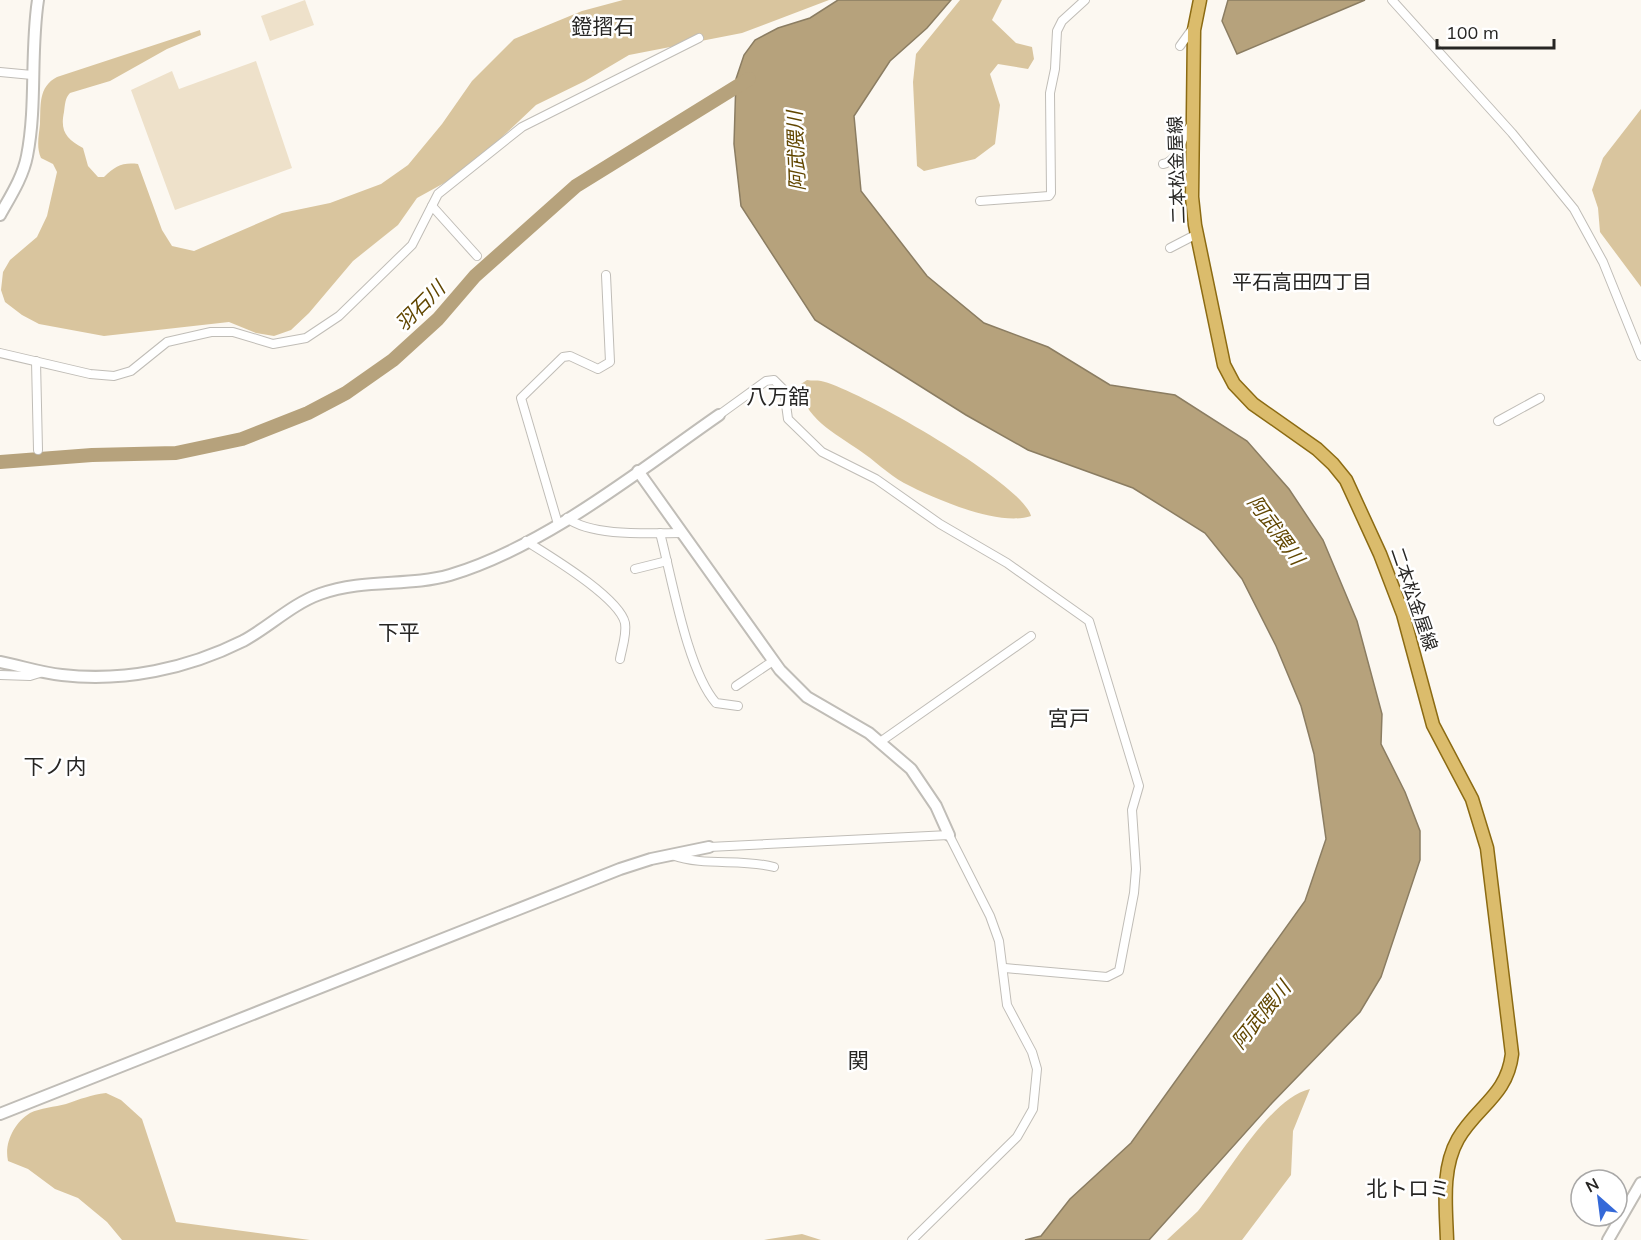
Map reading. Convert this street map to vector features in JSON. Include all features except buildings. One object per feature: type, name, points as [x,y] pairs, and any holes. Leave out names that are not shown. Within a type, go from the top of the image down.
[{"type":"main road","name":"二本松金屋線","points":[[1200,0],[1195,26],[1192,197],[1197,234],[1227,375],[1253,404],[1317,449],[1346,480],[1380,554],[1403,614],[1433,725],[1472,800],[1487,848],[1512,1054],[1510,1069],[1502,1086],[1458,1140],[1445,1188],[1447,1240]]},
{"type":"street","points":[[0,215],[27,158],[33,30],[38,0]]},
{"type":"street","points":[[980,201],[1049,196],[1051,193],[1050,93],[1055,69],[1057,31],[1062,21],[1085,0]]},
{"type":"street","points":[[1392,0],[1512,133],[1574,209],[1603,262],[1641,356]]},
{"type":"street","points":[[1180,46],[1195,26]]},
{"type":"street","points":[[0,353],[90,374],[114,376],[131,371],[167,342],[211,332],[233,332],[273,344],[306,338],[339,316],[412,244],[438,194],[522,127],[699,38]]},
{"type":"street","points":[[0,72],[32,75]]},
{"type":"street","points":[[1163,164],[1170,162],[1176,156],[1186,130],[1192,124]]},
{"type":"street","points":[[432,206],[477,256]]},
{"type":"street","points":[[1170,248],[1197,234]]},
{"type":"street","points":[[562,521],[521,398],[563,357],[570,356],[598,369],[610,362],[606,276]]},
{"type":"street","points":[[36,361],[38,450]]},
{"type":"street","points":[[0,662],[44,672],[111,678],[158,670],[200,660],[256,634],[317,595],[349,585],[448,576],[488,561],[562,521],[766,381],[774,380],[784,390],[788,419],[822,452],[876,479],[940,524],[1007,563],[1089,621],[1139,786],[1132,810],[1136,869],[1134,893],[1119,971],[1107,977],[1005,968]]},
{"type":"street","points":[[1498,421],[1540,399]]},
{"type":"street","points":[[638,471],[773,662],[807,697],[880,742],[911,769],[923,784],[999,941],[1007,1005],[1036,1062],[1038,1084],[1030,1118],[1017,1137],[912,1240]]},
{"type":"street","points":[[562,521],[578,526],[682,533]]},
{"type":"street","points":[[660,533],[689,650],[708,695],[716,703],[738,706]]},
{"type":"street","points":[[526,541],[573,570],[621,614],[625,629],[620,659]]},
{"type":"street","points":[[635,569],[667,561]]},
{"type":"street","points":[[880,742],[1032,636]]},
{"type":"street","points":[[736,686],[773,662]]},
{"type":"street","points":[[0,675],[30,676],[44,672]]},
{"type":"street","points":[[0,1114],[620,868],[670,855],[710,848],[950,836]]},
{"type":"street","points":[[670,855],[689,861],[746,863],[774,867]]},
{"type":"street","points":[[1608,1240],[1641,1183]]},
{"type":"shaded area","points":[[305,0],[314,25],[270,41],[261,16]]},
{"type":"shaded area","points":[[623,0],[829,0],[742,33],[629,55],[585,81],[536,105],[466,171],[417,198],[398,225],[353,261],[309,313],[291,330],[274,336],[256,333],[229,322],[104,336],[39,324],[5,302],[1,290],[3,272],[10,260],[37,237],[47,216],[57,172],[53,164],[41,158],[38,141],[42,97],[46,86],[57,77],[200,30],[201,35],[167,49],[110,81],[70,93],[67,97],[63,119],[68,138],[83,148],[88,166],[98,177],[104,177],[119,166],[138,164],[162,230],[172,246],[194,251],[282,213],[330,203],[381,184],[408,165],[442,124],[472,81],[514,39],[582,11]]},
{"type":"shaded area","points":[[960,0],[1002,0],[992,20],[1016,43],[1032,47],[1034,59],[1028,69],[998,64],[990,74],[1000,105],[995,144],[975,159],[924,171],[917,166],[913,82],[916,54]]},
{"type":"shaded area","points":[[256,61],[292,168],[175,210],[131,90],[172,71],[179,89]]},
{"type":"shaded area","points":[[1641,109],[1641,287],[1600,232],[1598,208],[1592,190],[1603,158]]},
{"type":"shaded area","points":[[807,380],[821,381],[840,387],[936,439],[1000,482],[1021,501],[1031,516],[1001,518],[984,514],[948,503],[904,483],[830,431],[813,415],[802,395],[801,384]]},
{"type":"shaded area","points":[[1310,1089],[1293,1131],[1291,1175],[1242,1240],[1167,1240],[1198,1211],[1249,1141],[1279,1107]]},
{"type":"shaded area","points":[[106,1093],[121,1100],[142,1119],[176,1222],[310,1240],[122,1240],[107,1222],[78,1198],[55,1189],[28,1169],[8,1161],[9,1141],[15,1128],[24,1117],[43,1109]]},
{"type":"shaded area","points":[[802,1234],[821,1240],[764,1240],[769,1239]]},
{"type":"water","name":"阿武隈川","points":[[838,0],[951,0],[927,28],[890,61],[854,116],[861,191],[927,276],[984,323],[1048,347],[1110,385],[1175,395],[1247,441],[1289,489],[1323,540],[1357,621],[1382,714],[1381,744],[1405,792],[1420,831],[1420,860],[1381,977],[1360,1012],[1272,1103],[1149,1240],[1025,1240],[1041,1236],[1070,1199],[1131,1143],[1305,901],[1326,839],[1314,754],[1301,706],[1276,646],[1242,579],[1205,533],[1133,488],[1028,450],[966,415],[815,320],[741,206],[734,144],[736,79],[744,55],[755,40],[778,28],[810,18]]},
{"type":"water","points":[[1228,0],[1365,0],[1237,54],[1222,21]]},
{"type":"waterway","name":"羽石川","points":[[0,462],[92,455],[176,453],[242,439],[308,413],[346,393],[393,360],[438,319],[475,276],[576,186],[749,79]]},
{"type":"district","name":"鐙摺石","points":[[603,27]]},
{"type":"district","name":"平石高田四丁目","points":[[1302,282]]},
{"type":"district","name":"八万舘","points":[[778,397]]},
{"type":"district","name":"下平","points":[[399,633]]},
{"type":"district","name":"宮戸","points":[[1069,719]]},
{"type":"district","name":"下ノ内","points":[[55,767]]},
{"type":"district","name":"関","points":[[858,1061]]},
{"type":"district","name":"北トロミ","points":[[1408,1189]]}]
